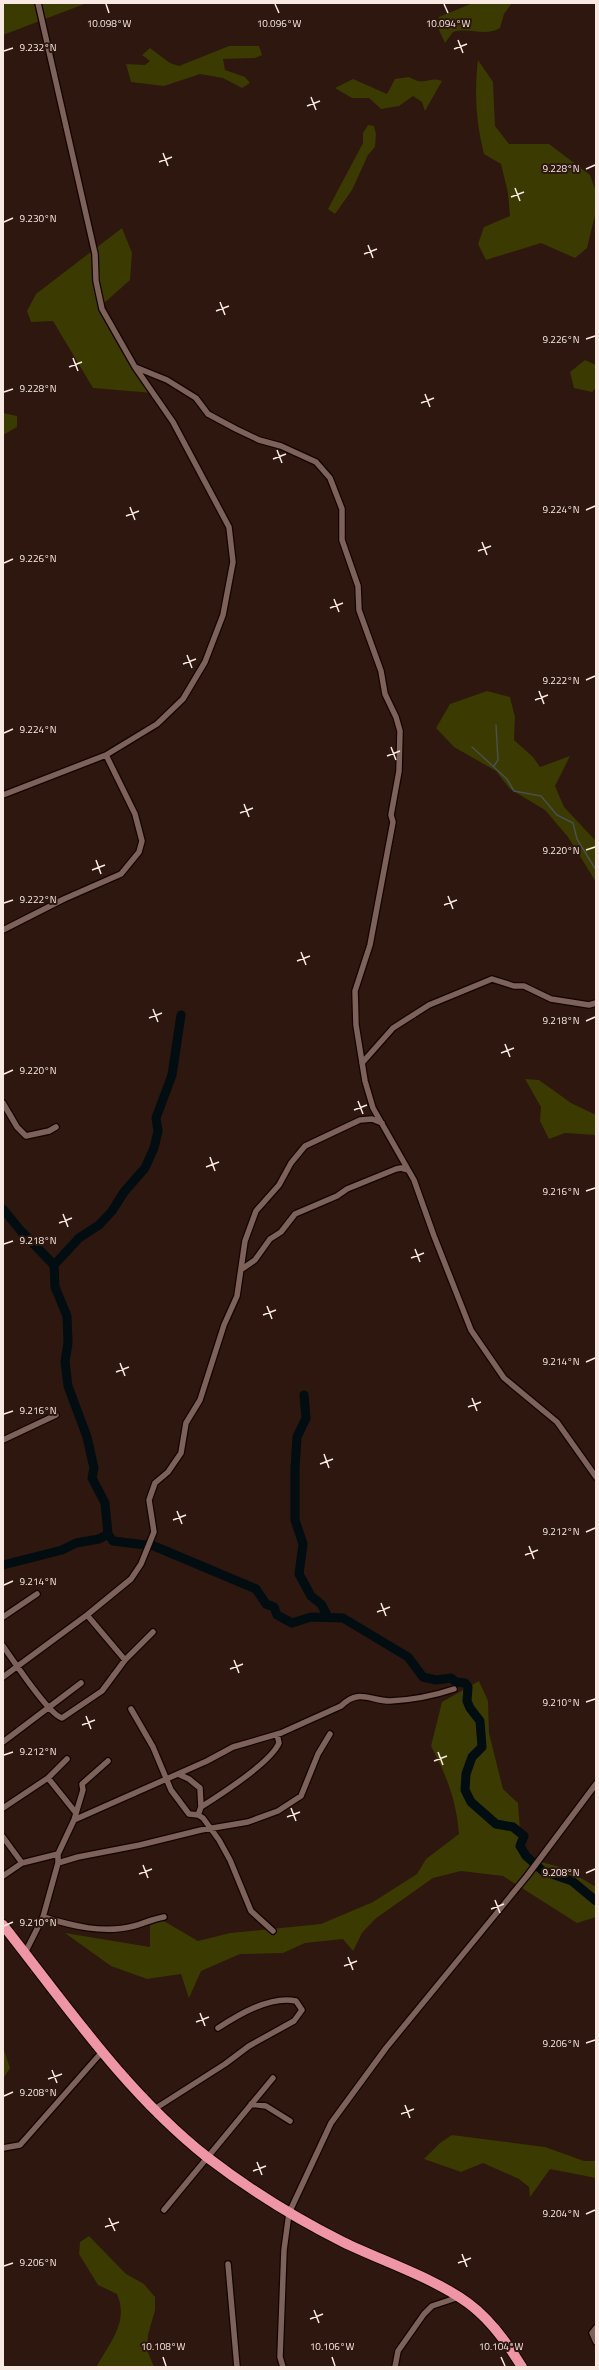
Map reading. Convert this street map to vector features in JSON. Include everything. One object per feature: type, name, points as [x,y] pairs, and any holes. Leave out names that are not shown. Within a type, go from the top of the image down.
[{"type":"highway","points":[[3,1925],[101,2053],[153,2110],[207,2157],[289,2214],[349,2245],[459,2297],[488,2321],[514,2353],[522,2367]]},
{"type":"street","points":[[3,795],[106,755],[157,724],[183,699],[205,662],[223,615],[233,562],[229,527],[173,422],[135,367],[102,310],[96,281],[95,254],[38,3]]},
{"type":"street","points":[[135,367],[167,380],[196,398],[208,414],[236,430],[259,440],[281,446],[316,462],[330,478],[342,509],[342,540],[358,586],[360,610],[380,670],[385,694],[396,717],[400,730],[399,771],[391,815],[392,829],[370,945],[355,991],[356,1025],[365,1081],[373,1108],[397,1147],[414,1180],[471,1330],[504,1378],[558,1422],[596,1477]]},
{"type":"street","points":[[3,930],[64,899],[121,874],[139,852],[142,841],[135,814],[106,755]]},
{"type":"street","points":[[362,1063],[393,1028],[429,1005],[492,979],[514,986],[524,986],[551,999],[589,1005],[596,1003]]},
{"type":"street","points":[[3,1103],[17,1127],[26,1136],[49,1131],[56,1127]]},
{"type":"street","points":[[3,1677],[87,1615],[131,1579],[154,1532],[149,1500],[155,1483],[168,1472],[181,1453],[186,1423],[200,1400],[224,1326],[237,1296],[245,1241],[256,1211],[279,1184],[291,1163],[305,1146],[360,1120],[372,1119],[382,1123]]},
{"type":"street","points":[[242,1269],[255,1260],[270,1239],[281,1232],[295,1214],[337,1196],[347,1188],[396,1169],[401,1168],[408,1170]]},
{"type":"street","points":[[3,1440],[56,1414]]},
{"type":"street","points":[[3,1618],[37,1594]]},
{"type":"street","points":[[87,1615],[125,1660]]},
{"type":"street","points":[[3,1646],[49,1708],[58,1717],[62,1718],[102,1692],[125,1660],[153,1632]]},
{"type":"street","points":[[3,1742],[81,1684]]},
{"type":"street","points":[[74,1820],[178,1774],[233,1747],[276,1734],[341,1706],[349,1698],[366,1695],[389,1701],[430,1697],[454,1689]]},
{"type":"street","points":[[131,1709],[153,1747],[166,1779],[186,1811],[189,1814],[198,1815],[211,1829],[230,1860],[251,1911],[273,1931]]},
{"type":"street","points":[[198,1815],[202,1807],[226,1791],[270,1755],[280,1743],[276,1734]]},
{"type":"street","points":[[58,1864],[78,1857],[248,1822],[290,1805],[301,1796],[318,1754],[330,1734]]},
{"type":"street","points":[[4,1806],[48,1778],[67,1759]]},
{"type":"street","points":[[25,1953],[43,1917],[58,1864],[58,1854],[74,1820],[83,1790],[82,1784],[108,1761]]},
{"type":"street","points":[[178,1774],[189,1779],[200,1788],[202,1807]]},
{"type":"street","points":[[48,1778],[76,1813]]},
{"type":"street","points":[[283,2367],[280,2349],[284,2250],[289,2214],[331,2123],[357,2086],[535,1864],[596,1784]]},
{"type":"street","points":[[3,1837],[22,1863]]},
{"type":"street","points":[[3,1876],[22,1863],[58,1854]]},
{"type":"street","points":[[43,1917],[69,1925],[110,1930],[135,1926],[146,1921],[164,1917]]},
{"type":"street","points":[[153,2110],[225,2064],[249,2046],[294,2021],[302,2010],[296,2001],[285,2000],[245,2011],[218,2028]]},
{"type":"street","points":[[3,2148],[20,2145],[101,2053]]},
{"type":"street","points":[[164,2210],[273,2078]]},
{"type":"street","points":[[252,2104],[266,2106],[290,2121]]},
{"type":"street","points":[[228,2264],[237,2367]]},
{"type":"street","points":[[395,2367],[398,2351],[424,2314],[432,2306],[459,2297]]},
{"type":"street","points":[[596,2328],[592,2333],[596,2342]]},
{"type":"shaded area","points":[[3,3],[87,3],[3,35]]},
{"type":"shaded area","points":[[473,3],[512,3],[504,14],[500,28],[489,32],[453,32],[445,43],[439,30],[439,17]]},
{"type":"shaded area","points":[[229,46],[259,46],[262,55],[255,58],[223,59],[225,70],[245,77],[250,83],[242,88],[223,78],[200,74],[164,86],[131,82],[126,64],[145,65],[150,61],[142,55],[150,48],[170,63],[179,66]]},
{"type":"shaded area","points":[[478,60],[493,82],[495,126],[509,144],[549,144],[590,175],[596,192],[596,211],[587,248],[575,258],[541,243],[486,260],[478,244],[484,227],[510,216],[508,193],[501,164],[484,154],[481,142],[476,96]]},
{"type":"shaded area","points":[[409,77],[419,81],[442,81],[425,111],[422,102],[413,96],[399,106],[381,109],[369,98],[352,98],[335,88],[353,79],[387,94],[395,79]]},
{"type":"shaded area","points":[[368,125],[374,126],[376,134],[375,147],[368,155],[352,190],[335,214],[328,209],[363,143],[363,133]]},
{"type":"shaded area","points":[[122,228],[132,253],[130,280],[103,304],[153,393],[93,388],[53,321],[31,322],[27,311],[36,294]]},
{"type":"shaded area","points":[[585,360],[596,365],[596,388],[592,392],[574,388],[570,372]]},
{"type":"shaded area","points":[[3,413],[17,416],[17,427],[3,435]]},
{"type":"shaded area","points":[[487,691],[510,697],[515,717],[514,740],[533,757],[540,767],[570,756],[555,786],[564,807],[595,840],[596,882],[568,837],[545,810],[510,789],[496,771],[454,747],[436,728],[450,704]]},
{"type":"shaded area","points":[[525,1079],[539,1080],[571,1103],[596,1115],[596,1135],[565,1133],[549,1139],[540,1121],[541,1107]]},
{"type":"shaded area","points":[[479,1681],[488,1701],[489,1733],[503,1789],[518,1803],[522,1857],[564,1868],[596,1887],[596,1917],[577,1923],[503,1876],[461,1871],[433,1878],[375,1919],[362,1933],[353,1951],[343,1939],[305,1943],[283,1953],[240,1954],[201,1971],[189,1998],[181,1974],[147,1979],[111,1966],[65,1933],[150,1947],[150,1919],[162,1920],[198,1941],[230,1933],[321,1924],[373,1902],[417,1874],[426,1859],[459,1834],[456,1810],[450,1788],[431,1746],[442,1702]]},
{"type":"shaded area","points":[[3,2047],[10,2068],[3,2079]]},
{"type":"shaded area","points":[[452,2135],[545,2147],[584,2161],[596,2161],[596,2178],[550,2169],[530,2197],[529,2187],[519,2179],[483,2163],[461,2172],[424,2159],[440,2143]]},
{"type":"shaded area","points":[[89,2236],[126,2274],[144,2284],[155,2297],[155,2310],[148,2335],[147,2350],[154,2367],[97,2366],[116,2332],[121,2314],[117,2294],[98,2285],[79,2254],[80,2242]]},
{"type":"waterway","points":[[494,766],[498,760],[496,725]]},
{"type":"waterway","points":[[472,747],[507,779],[514,791],[541,796],[557,815],[573,823],[577,839],[596,870]]},
{"type":"waterway","points":[[54,1265],[79,1238],[99,1225],[112,1211],[124,1192],[145,1168],[154,1148],[158,1131],[156,1118],[172,1075],[181,1015]]},
{"type":"waterway","points":[[3,1209],[21,1231],[54,1265],[55,1287],[67,1316],[68,1343],[65,1362],[68,1386],[87,1437],[94,1468],[92,1478],[105,1503],[108,1534],[113,1541],[154,1546],[256,1589],[266,1604],[274,1607],[277,1615],[292,1623],[311,1617],[343,1618],[408,1657],[423,1677],[436,1680],[451,1678],[456,1682],[465,1683],[468,1687],[467,1701],[470,1708],[480,1721],[482,1747],[472,1757],[466,1774],[465,1790],[471,1802],[496,1824],[513,1827],[524,1836],[520,1846],[526,1856],[543,1871],[572,1881],[596,1901]]},
{"type":"waterway","points":[[304,1395],[306,1418],[297,1437],[295,1469],[295,1520],[303,1544],[299,1574],[311,1596],[321,1604],[328,1617]]},
{"type":"waterway","points":[[3,1565],[62,1550],[76,1543],[99,1539],[108,1534]]}]
